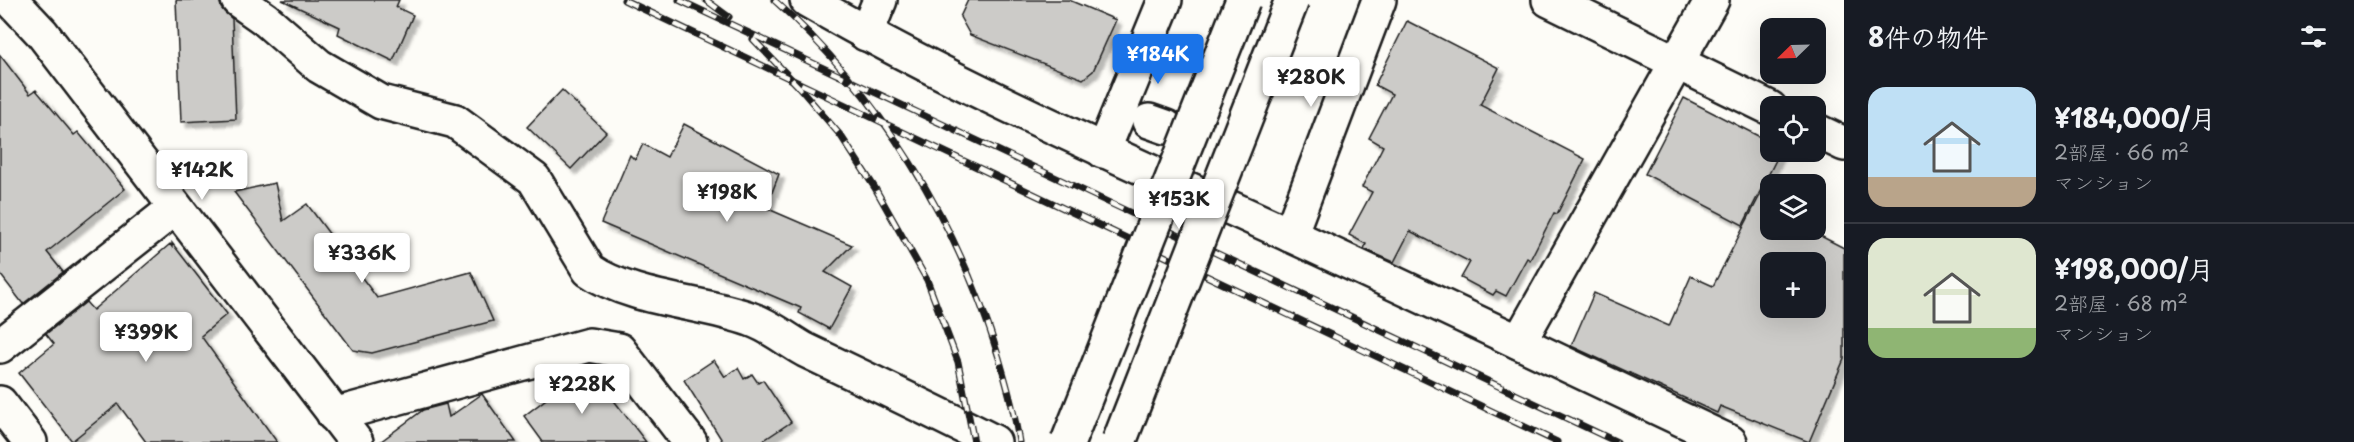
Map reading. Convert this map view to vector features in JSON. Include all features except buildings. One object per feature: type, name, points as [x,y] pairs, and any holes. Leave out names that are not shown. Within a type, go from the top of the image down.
[{"type":"street","points":[[238,0],[265,19],[319,66],[381,102],[455,121],[534,179],[589,270],[597,276],[644,293],[751,319],[803,349],[885,387],[993,442]]},
{"type":"street","points":[[807,0],[867,34],[1103,151],[1290,235],[1730,442]]},
{"type":"street","points":[[867,34],[880,0]]},
{"type":"street","points":[[1103,151],[1165,0]]},
{"type":"street","points":[[1068,442],[1243,0]]},
{"type":"street","points":[[1119,442],[1292,0]]},
{"type":"street","points":[[1290,235],[1379,0]]},
{"type":"street","points":[[1549,0],[1760,103]]},
{"type":"street","points":[[1519,342],[1712,0]]},
{"type":"street","points":[[8,6],[42,33],[356,442]]},
{"type":"street","points":[[1826,135],[1844,144]]},
{"type":"street","points":[[0,346],[175,208]]},
{"type":"street","points":[[334,415],[589,345],[619,350],[690,442]]},
{"type":"street","points":[[0,403],[30,442]]},
{"type":"railway","points":[[624,0],[1557,442]]},
{"type":"railway","points":[[679,0],[1617,442]]},
{"type":"railway","points":[[706,0],[729,17]]},
{"type":"railway","points":[[774,0],[848,77],[881,119],[938,210],[982,308],[1005,379],[1019,442]]},
{"type":"railway","points":[[753,39],[841,136],[875,188],[927,280],[958,362],[974,442]]}]
